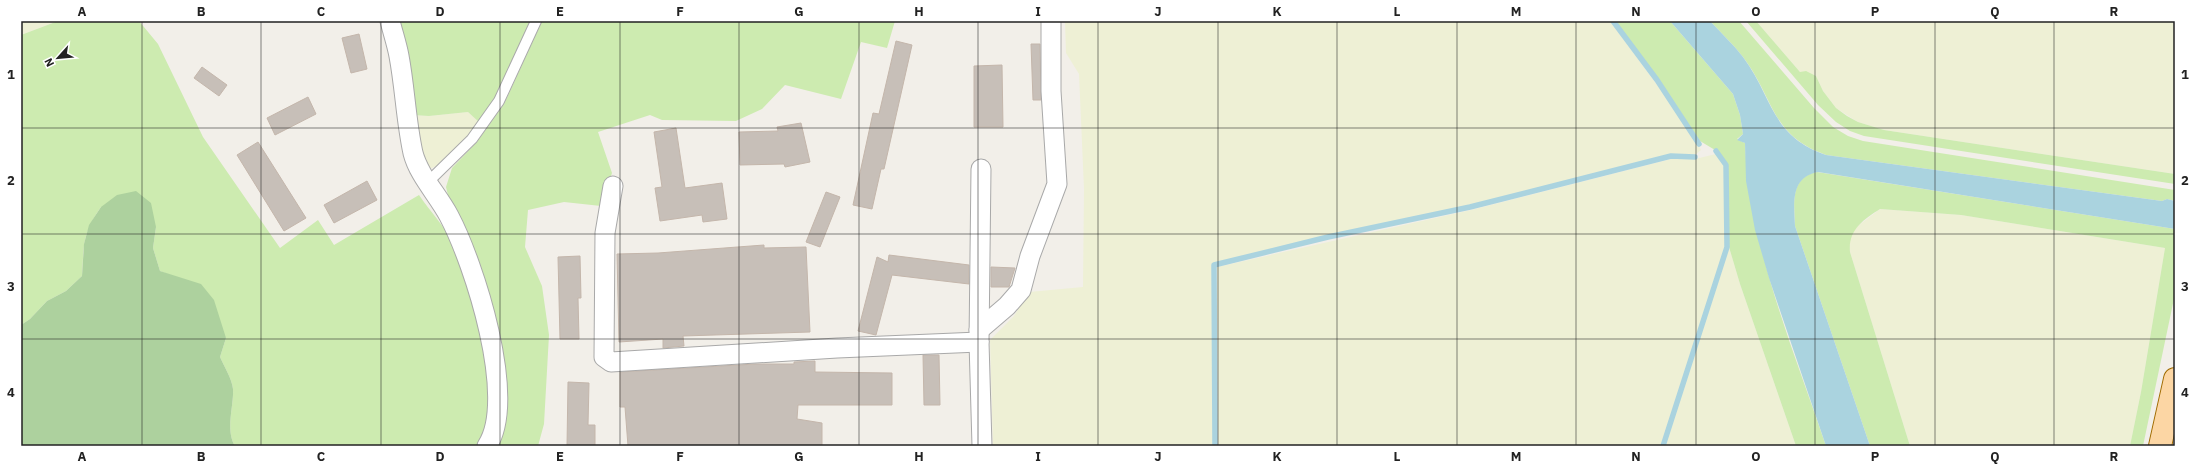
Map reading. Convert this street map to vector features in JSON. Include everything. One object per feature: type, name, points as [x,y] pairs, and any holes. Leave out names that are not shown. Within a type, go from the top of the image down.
[{"type":"main road","points":[[2160,446],[2175,379]]},
{"type":"street","points":[[390,21],[399,57],[414,154],[428,182],[449,216],[486,314],[495,369],[498,412],[492,439],[487,446]]},
{"type":"street","points":[[613,186],[605,232],[604,357],[611,362],[837,348],[979,336],[1021,290],[1030,256],[1057,184],[1051,91],[1051,21]]},
{"type":"street","points":[[981,169],[979,336],[982,446]]},
{"type":"lane","points":[[428,182],[472,139],[499,101],[536,21]]},
{"type":"green space","points":[[21,21],[58,21],[21,35]]},
{"type":"green space","points":[[58,21],[139,21],[158,44],[203,137],[280,248],[318,220],[334,245],[419,195],[444,228],[456,247],[476,313],[482,342],[489,397],[489,420],[486,436],[479,446],[235,446],[232,440],[230,425],[233,389],[230,377],[220,357],[226,338],[177,278],[160,271],[153,248],[156,227],[101,207],[90,225],[85,240],[82,276],[66,291],[47,301],[30,319],[21,325],[21,35]]},
{"type":"green space","points":[[396,21],[533,21],[497,100],[480,123],[468,112],[429,116],[412,115]]},
{"type":"green space","points":[[542,21],[895,21],[887,48],[861,42],[841,99],[785,85],[762,109],[736,121],[662,120],[650,115],[598,132],[612,173],[601,206],[564,202],[528,210],[525,247],[542,286],[549,335],[544,424],[538,446],[497,446],[504,424],[446,187],[452,168],[476,143],[504,104]]},
{"type":"green space","points":[[1065,21],[1610,21],[1691,131],[1701,150],[1695,155],[1671,155],[1470,206],[1213,263],[1214,446],[993,446],[990,340],[1014,316],[1029,292],[1083,287],[1084,189],[1079,74],[1066,53]]},
{"type":"green space","points":[[1614,21],[1670,21],[1733,94],[1740,115],[1743,134],[1737,139],[1745,143],[1755,221],[1764,259],[1787,335],[1826,446],[1796,446],[1740,284],[1729,247],[1727,165],[1720,153],[1700,141],[1658,79]]},
{"type":"green space","points":[[1710,21],[1739,21],[1814,108],[1833,127],[1848,136],[1863,141],[2175,190],[2175,201],[2167,199],[2162,201],[1826,155],[1808,147],[1794,137],[1784,126],[1743,57]]},
{"type":"green space","points":[[1746,21],[1756,21],[1800,72],[1806,71],[1816,76],[1823,91],[1836,108],[1858,122],[1884,130],[2175,174],[2175,184],[1864,136],[1850,131],[1836,122],[1818,105]]},
{"type":"green space","points":[[1756,21],[2175,21],[2175,174],[1884,130],[1858,122],[1836,108],[1823,91],[1816,76],[1800,72]]},
{"type":"green space","points":[[468,112],[480,123],[446,162],[427,170],[412,115],[429,116]]},
{"type":"green space","points":[[1716,154],[1725,166],[1726,247],[1662,446],[1218,446],[1217,267],[1471,210],[1671,159],[1695,159]]},
{"type":"green space","points":[[1817,172],[2175,229],[2175,294],[2143,446],[2130,446],[2141,392],[2165,248],[1961,215],[1880,209],[1858,226],[1851,238],[1850,252],[1910,446],[1870,446],[1795,226],[1794,200],[1798,185],[1802,179]]},
{"type":"green space","points":[[136,191],[151,203],[156,227],[153,248],[160,271],[201,284],[214,300],[226,338],[220,357],[230,377],[233,389],[230,425],[232,440],[235,446],[21,446],[21,325],[30,319],[47,301],[66,291],[82,276],[84,244],[89,225],[101,207],[117,195]]},
{"type":"green space","points":[[1880,209],[1961,215],[2165,248],[2141,392],[2130,446],[1910,446],[1850,252],[1849,241],[1854,229]]},
{"type":"green space","points":[[1729,247],[1740,284],[1796,446],[1665,446]]},
{"type":"water","points":[[1670,21],[1710,21],[1743,57],[1783,126],[1794,137],[1808,147],[1826,155],[2162,201],[2167,199],[2175,201],[2175,229],[1818,172],[1802,179],[1798,185],[1794,201],[1795,226],[1870,446],[1826,446],[1769,278],[1755,230],[1746,181],[1745,143],[1737,140],[1743,134],[1740,115],[1733,94]]},
{"type":"building","points":[[359,34],[367,69],[351,73],[342,38]]},
{"type":"building","points":[[896,41],[912,45],[884,169],[881,169],[872,209],[853,205],[873,113],[879,114]]},
{"type":"building","points":[[1031,44],[1040,44],[1041,100],[1033,100]]},
{"type":"building","points":[[1002,65],[1003,127],[974,127],[974,66]]},
{"type":"building","points":[[202,67],[227,85],[219,96],[194,78]]},
{"type":"building","points":[[308,97],[316,114],[275,135],[267,118]]},
{"type":"building","points":[[801,123],[810,162],[785,167],[784,164],[740,165],[739,132],[778,131],[777,127]]},
{"type":"building","points":[[676,128],[685,188],[722,183],[727,219],[703,222],[702,215],[660,221],[655,188],[662,187],[654,132]]},
{"type":"building","points":[[258,142],[306,218],[284,231],[237,155]]},
{"type":"building","points":[[367,181],[377,200],[334,223],[324,205]]},
{"type":"building","points":[[826,192],[840,197],[820,247],[806,242]]},
{"type":"building","points":[[764,245],[764,248],[806,247],[810,332],[683,336],[684,346],[663,348],[663,339],[619,342],[617,254],[658,253]]},
{"type":"building","points":[[889,255],[969,265],[969,284],[892,275],[876,335],[858,331],[877,257],[888,262]]},
{"type":"building","points":[[580,256],[581,298],[578,298],[579,339],[560,339],[558,257]]},
{"type":"building","points":[[991,267],[1015,268],[1009,287],[991,287]]},
{"type":"building","points":[[923,355],[939,355],[940,405],[924,405]]},
{"type":"building","points":[[815,361],[815,372],[892,373],[892,405],[798,405],[797,419],[822,423],[822,446],[628,446],[625,407],[620,407],[620,372],[755,364],[794,364],[794,362]]},
{"type":"building","points":[[568,382],[589,383],[588,425],[595,425],[595,446],[567,446]]},
{"type":"waterway","points":[[1613,21],[1657,80],[1699,144]]},
{"type":"waterway","points":[[1663,446],[1727,247],[1726,165],[1716,151]]},
{"type":"waterway","points":[[1215,446],[1214,265],[1328,237],[1470,207],[1671,156],[1695,157]]}]
